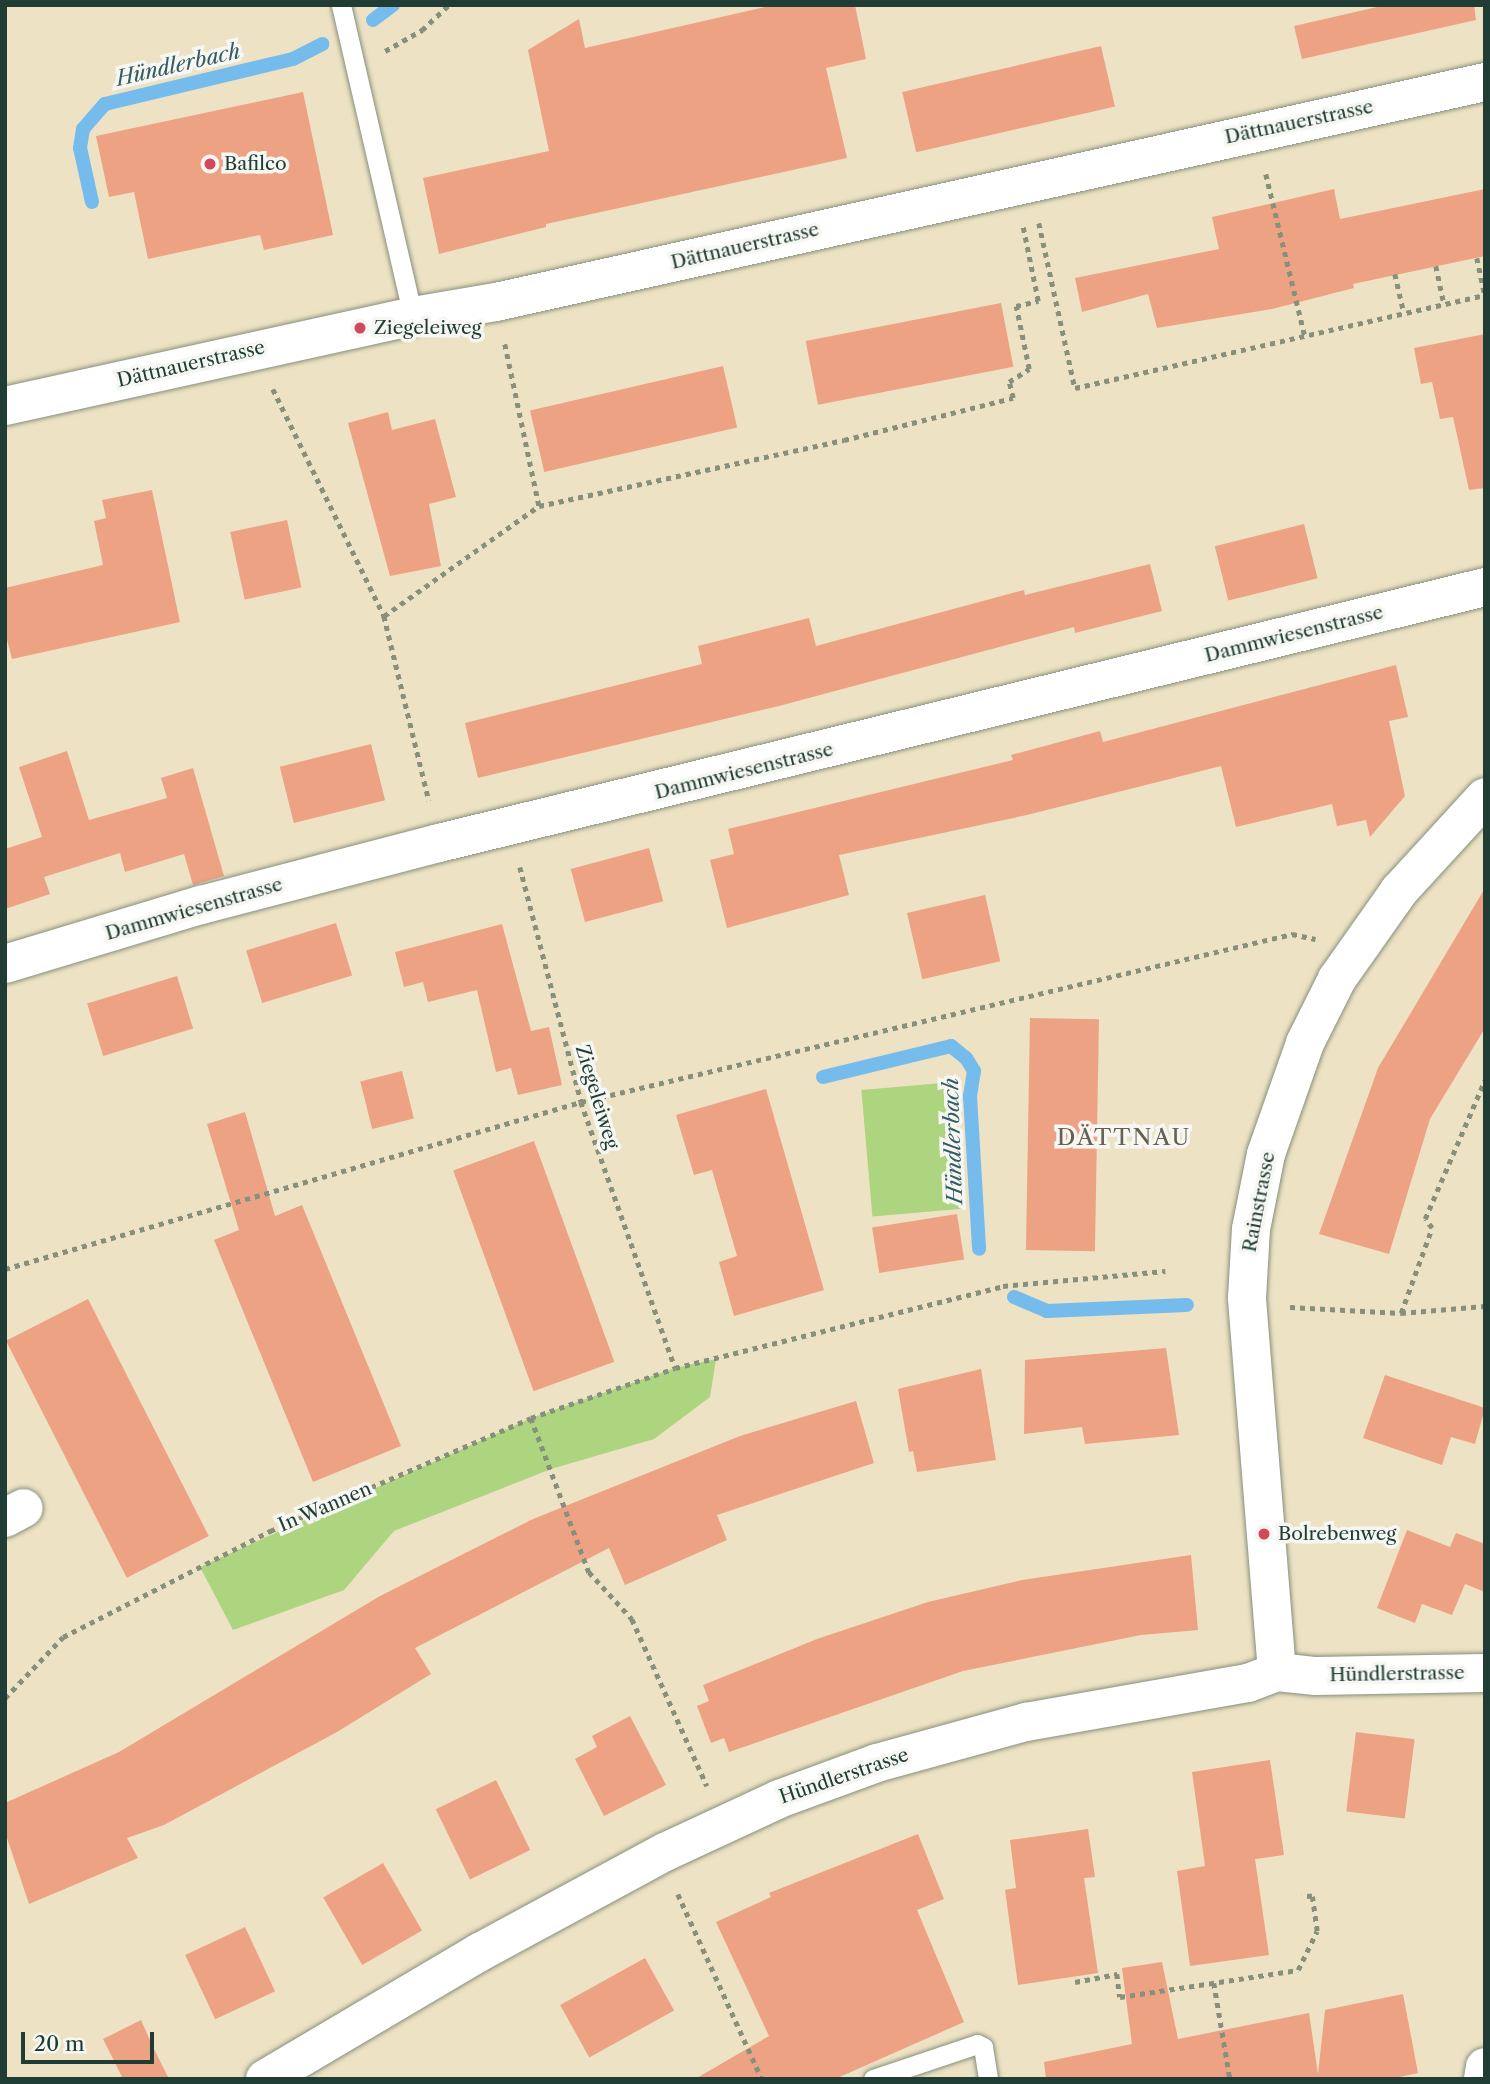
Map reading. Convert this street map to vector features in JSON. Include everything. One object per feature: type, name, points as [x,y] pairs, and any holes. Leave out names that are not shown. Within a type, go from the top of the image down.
[{"type":"street","name":"Dättnauerstrasse","points":[[5,406],[414,316],[524,296],[1255,131],[1485,82]]},
{"type":"street","name":"Dammwiesenstrasse","points":[[5,964],[201,905],[439,843],[510,829],[1485,587]]},
{"type":"street","name":"Rainstrasse","points":[[1278,1672],[1250,1367],[1248,1262],[1266,1154],[1293,1074],[1321,1009],[1358,946],[1399,891],[1485,797]]},
{"type":"street","name":"Hündlerstrasse","points":[[265,2079],[480,1952],[723,1823],[832,1778],[976,1734],[1122,1702],[1248,1683],[1278,1672],[1316,1676],[1485,1673]]},
{"type":"street","points":[[1483,2079],[1485,2067]]},
{"type":"lane","points":[[341,5],[414,316]]},
{"type":"lane","points":[[873,2079],[977,2044],[984,2050],[988,2079]]},
{"type":"path","points":[[355,62],[405,41],[449,5]]},
{"type":"path","points":[[1255,131],[1305,337]]},
{"type":"path","points":[[1037,212],[1075,388],[1485,295],[1477,258]]},
{"type":"path","points":[[384,617],[539,506],[844,440],[1013,398],[1009,382],[1029,369],[1016,306],[1038,301],[1021,215]]},
{"type":"path","points":[[1436,266],[1444,304]]},
{"type":"path","points":[[1395,274],[1404,312]]},
{"type":"path","points":[[505,341],[539,506]]},
{"type":"path","points":[[270,382],[384,617],[439,843]]},
{"type":"path","name":"Ziegeleiweg","points":[[510,829],[582,1102],[675,1368]]},
{"type":"path","points":[[5,1269],[582,1102],[1292,934],[1358,946]]},
{"type":"path","points":[[1401,1313],[1433,1228],[1425,1219],[1485,1080]]},
{"type":"path","points":[[675,1368],[1003,1286],[1165,1271]]},
{"type":"path","points":[[1284,1305],[1304,1310],[1401,1313],[1485,1306]]},
{"type":"path","name":"In Wannen","points":[[5,1698],[63,1637],[270,1531],[531,1418],[675,1368]]},
{"type":"path","points":[[531,1418],[589,1572],[632,1619],[723,1823]]},
{"type":"path","points":[[676,1890],[762,2079]]},
{"type":"path","points":[[1075,1982],[1116,1974],[1121,1997],[1298,1970],[1317,1931],[1312,1896],[1302,1897]]},
{"type":"path","points":[[1214,1983],[1230,2079]]},
{"type":"green space","points":[[954,1082],[965,1209],[872,1217],[861,1090]]},
{"type":"green space","points":[[716,1359],[710,1397],[654,1439],[551,1469],[394,1531],[344,1590],[233,1630],[200,1567],[531,1418],[675,1368]]},
{"type":"building","points":[[774,5],[855,5],[866,59],[826,68],[847,158],[546,224],[546,227],[439,254],[423,178],[549,151],[528,50],[579,19],[585,48]]},
{"type":"building","points":[[1386,5],[1474,5],[1476,20],[1302,59],[1294,26]]},
{"type":"building","points":[[1101,46],[1115,106],[916,152],[902,92]]},
{"type":"building","name":"Bafilco","points":[[303,92],[333,235],[264,250],[260,235],[148,259],[134,192],[109,197],[96,136]]},
{"type":"building","points":[[1334,189],[1340,219],[1485,189],[1485,256],[1353,284],[1354,288],[1272,309],[1157,328],[1148,294],[1082,312],[1075,278],[1219,249],[1212,217]]},
{"type":"building","points":[[1001,303],[1013,367],[818,405],[806,341]]},
{"type":"building","points":[[1485,334],[1485,488],[1469,490],[1453,417],[1440,419],[1432,382],[1421,384],[1414,348]]},
{"type":"building","points":[[723,366],[737,427],[544,472],[530,411]]},
{"type":"building","points":[[388,412],[392,430],[435,419],[456,497],[429,504],[441,566],[390,576],[348,423]]},
{"type":"building","points":[[152,490],[180,622],[12,659],[5,632],[5,588],[103,565],[94,521],[106,518],[102,500]]},
{"type":"building","points":[[287,520],[301,587],[245,600],[230,532]]},
{"type":"building","points":[[1304,524],[1318,578],[1228,601],[1215,546]]},
{"type":"building","points":[[1150,564],[1162,611],[1075,633],[1074,627],[779,706],[478,778],[465,723],[702,664],[698,646],[809,618],[816,646],[1024,590],[1025,595]]},
{"type":"building","points":[[1396,665],[1408,717],[1389,721],[1405,796],[1370,837],[1366,820],[1337,826],[1332,804],[1236,827],[1221,766],[1027,815],[839,855],[849,895],[727,928],[710,860],[734,854],[728,829],[1013,760],[1011,755],[1100,731],[1103,742]]},
{"type":"building","points":[[371,744],[385,800],[294,823],[280,767]]},
{"type":"building","points":[[67,751],[89,820],[167,798],[161,778],[193,768],[224,876],[193,885],[184,854],[125,872],[120,853],[44,877],[50,894],[5,909],[5,849],[42,837],[19,767]]},
{"type":"building","points":[[649,848],[663,901],[585,922],[571,869]]},
{"type":"building","points":[[1485,888],[1485,1028],[1430,1119],[1389,1254],[1319,1234],[1378,1068]]},
{"type":"building","points":[[985,895],[1000,961],[922,979],[907,913]]},
{"type":"building","points":[[336,923],[352,976],[262,1003],[246,950]]},
{"type":"building","points":[[502,924],[531,1031],[549,1027],[562,1085],[518,1095],[511,1068],[496,1072],[477,990],[428,1002],[423,982],[404,987],[395,952]]},
{"type":"building","points":[[177,976],[193,1029],[103,1056],[87,1003]]},
{"type":"building","points":[[1030,1018],[1099,1019],[1095,1251],[1026,1250]]},
{"type":"building","points":[[402,1071],[414,1119],[372,1129],[360,1081]]},
{"type":"building","points":[[766,1089],[824,1290],[734,1316],[719,1262],[737,1256],[712,1170],[694,1175],[676,1115]]},
{"type":"building","points":[[245,1112],[275,1216],[302,1205],[401,1446],[313,1482],[214,1240],[239,1230],[207,1124]]},
{"type":"building","points":[[534,1141],[614,1362],[534,1391],[453,1170]]},
{"type":"building","points":[[957,1214],[964,1259],[879,1273],[872,1227]]},
{"type":"building","points":[[88,1299],[209,1536],[127,1578],[6,1341]]},
{"type":"building","points":[[1166,1348],[1179,1435],[1085,1444],[1082,1427],[1024,1434],[1025,1360]]},
{"type":"building","points":[[981,1369],[996,1460],[917,1472],[913,1451],[909,1452],[898,1389]]},
{"type":"building","points":[[1385,1375],[1485,1408],[1475,1444],[1451,1437],[1442,1465],[1363,1438]]},
{"type":"building","points":[[856,1401],[874,1463],[717,1515],[727,1540],[625,1585],[609,1548],[415,1648],[431,1674],[337,1732],[164,1825],[127,1838],[138,1858],[29,1904],[5,1832],[5,1803],[119,1752],[380,1596],[533,1519],[740,1436]]},
{"type":"building","points":[[1407,1530],[1450,1547],[1456,1533],[1485,1544],[1485,1592],[1465,1584],[1452,1615],[1422,1604],[1415,1623],[1377,1608]]},
{"type":"building","points":[[1191,1555],[1198,1630],[1141,1635],[963,1671],[729,1752],[724,1738],[711,1743],[697,1706],[709,1701],[703,1685],[817,1639],[928,1602],[1022,1580]]},
{"type":"building","points":[[630,1716],[666,1785],[604,1816],[575,1759],[597,1747],[592,1736]]},
{"type":"building","points":[[1356,1732],[1415,1739],[1405,1819],[1346,1811]]},
{"type":"building","points":[[1270,1760],[1284,1855],[1255,1859],[1269,1955],[1190,1966],[1177,1871],[1205,1866],[1192,1772]]},
{"type":"building","points":[[496,1780],[530,1850],[470,1879],[436,1809]]},
{"type":"building","points":[[1088,1829],[1095,1877],[1084,1878],[1098,1973],[1018,1985],[1005,1890],[1016,1888],[1010,1840]]},
{"type":"building","points":[[918,1834],[944,1899],[917,1910],[964,2022],[835,2079],[695,2079],[769,2036],[716,1922],[771,1897],[769,1893]]},
{"type":"building","points":[[383,1863],[422,1931],[362,1965],[323,1898]]},
{"type":"building","points":[[245,1927],[275,1991],[215,2019],[185,1955]]},
{"type":"building","points":[[645,1958],[674,2010],[589,2058],[560,2005]]},
{"type":"building","points":[[1162,1962],[1178,2039],[1309,2013],[1318,2074],[1325,2010],[1403,1994],[1418,2073],[1391,2079],[1046,2079],[1044,2062],[1132,2044],[1122,1968]]},
{"type":"building","points":[[141,2020],[169,2079],[123,2079],[103,2039]]},
{"type":"waterway","name":"Hündlerbach","points":[[373,20],[393,5]]},
{"type":"waterway","name":"Hündlerbach","points":[[92,202],[80,148],[83,129],[105,104],[293,59],[322,44]]},
{"type":"waterway","name":"Hündlerbach","points":[[823,1077],[951,1046],[966,1058],[974,1071],[970,1096],[979,1249]]},
{"type":"waterway","name":"Hündlerbach","points":[[1014,1297],[1047,1311],[1187,1305]]},
{"type":"place","name":"Bafilco","points":[[210,164]]},
{"type":"place","name":"Ziegeleiweg","points":[[360,328]]},
{"type":"place","name":"Bolrebenweg","points":[[1264,1534]]},
{"type":"district","name":"DÄTTNAU","points":[[1124,1137]]}]
